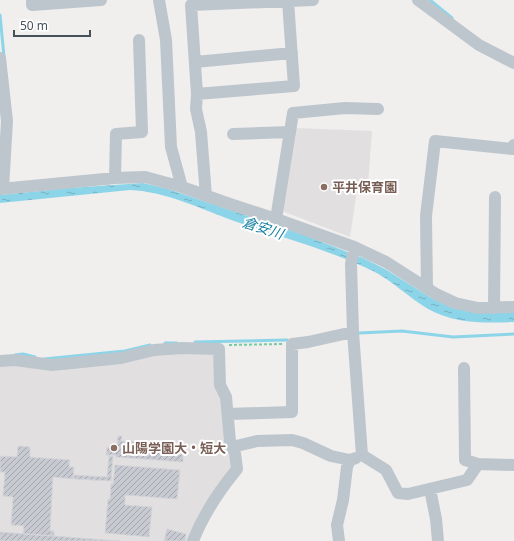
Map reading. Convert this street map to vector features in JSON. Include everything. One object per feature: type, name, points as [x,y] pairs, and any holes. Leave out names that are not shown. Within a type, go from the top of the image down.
[{"type":"street","points":[[32,0],[32,5],[100,0]]},
{"type":"street","points":[[159,0],[166,40],[171,147],[182,187]]},
{"type":"street","points":[[206,196],[201,132],[196,109],[197,94],[191,4],[313,0]]},
{"type":"street","points":[[418,0],[479,45],[514,63]]},
{"type":"street","points":[[197,94],[294,86],[288,2]]},
{"type":"street","points":[[115,178],[116,134],[142,132],[139,40]]},
{"type":"street","points":[[195,62],[292,52]]},
{"type":"street","points":[[0,58],[7,121],[2,189],[115,178],[145,177],[182,187],[276,219],[386,262],[427,288],[455,303],[478,308],[514,307]]},
{"type":"street","points":[[276,219],[293,113],[345,108],[378,109]]},
{"type":"street","points":[[233,134],[290,132]]},
{"type":"street","points":[[427,288],[426,216],[435,141],[513,149],[514,145]]},
{"type":"street","points":[[494,308],[495,197]]},
{"type":"street","points":[[353,249],[351,264],[353,332],[362,455]]},
{"type":"street","points":[[228,414],[292,412],[292,344],[353,332]]},
{"type":"street","points":[[0,361],[15,360],[52,364],[121,358],[154,350],[182,348],[219,349],[220,385],[226,397],[230,441],[235,453],[237,469],[221,490],[198,528],[193,541]]},
{"type":"street","points":[[464,368],[465,460],[478,464],[514,465]]},
{"type":"street","points":[[232,448],[257,441],[292,440],[303,443],[331,456],[350,460],[362,455]]},
{"type":"street","points":[[362,455],[386,470],[398,493],[408,494],[467,480],[478,464]]},
{"type":"street","points":[[339,541],[337,525],[343,500],[347,467],[350,460]]},
{"type":"street","points":[[430,489],[436,519],[438,541]]},
{"type":"path","points":[[219,349],[225,345],[292,344]]},
{"type":"shaded area","points":[[294,128],[372,131],[368,185],[358,184],[350,237],[282,211]]},
{"type":"shaded area","name":"山陽学園大・短大","points":[[166,353],[216,353],[232,468],[189,541],[0,541],[0,366]]},
{"type":"water","name":"倉安川","points":[[143,183],[168,189],[304,235],[363,258],[385,269],[433,299],[448,306],[463,310],[514,312],[514,322],[470,322],[449,318],[428,309],[379,274],[360,265],[170,197],[144,191],[130,190],[0,203],[0,195],[69,188]]},
{"type":"building","points":[[118,436],[122,436],[121,441],[180,445],[179,454],[183,454],[183,462],[106,455],[107,447],[117,447]]},
{"type":"building","points":[[18,446],[30,447],[30,457],[70,460],[69,467],[74,467],[73,479],[53,477],[50,531],[54,531],[54,536],[23,534],[24,526],[11,525],[13,497],[3,496],[5,472],[0,472],[0,456],[17,457]]},
{"type":"building","points":[[109,456],[113,456],[111,481],[74,479],[74,475],[107,477]]},
{"type":"building","points":[[115,465],[180,470],[177,499],[125,495],[125,505],[152,507],[149,537],[105,533],[108,499],[110,499]]},
{"type":"building","points":[[167,529],[186,534],[185,541],[164,541]]},
{"type":"building","points":[[0,532],[120,541],[0,541]]},
{"type":"waterway","points":[[430,0],[452,18]]},
{"type":"waterway","points":[[0,15],[4,57]]},
{"type":"waterway","points":[[359,333],[402,331],[453,337],[514,334]]},
{"type":"waterway","points":[[195,342],[287,340]]},
{"type":"waterway","points":[[165,343],[177,343]]},
{"type":"waterway","points":[[44,359],[125,351],[150,345]]},
{"type":"waterway","points":[[15,355],[23,354],[35,357]]},
{"type":"place","name":"平井保育園","points":[[324,187]]},
{"type":"place","name":"山陽学園大・短大","points":[[114,448]]}]
